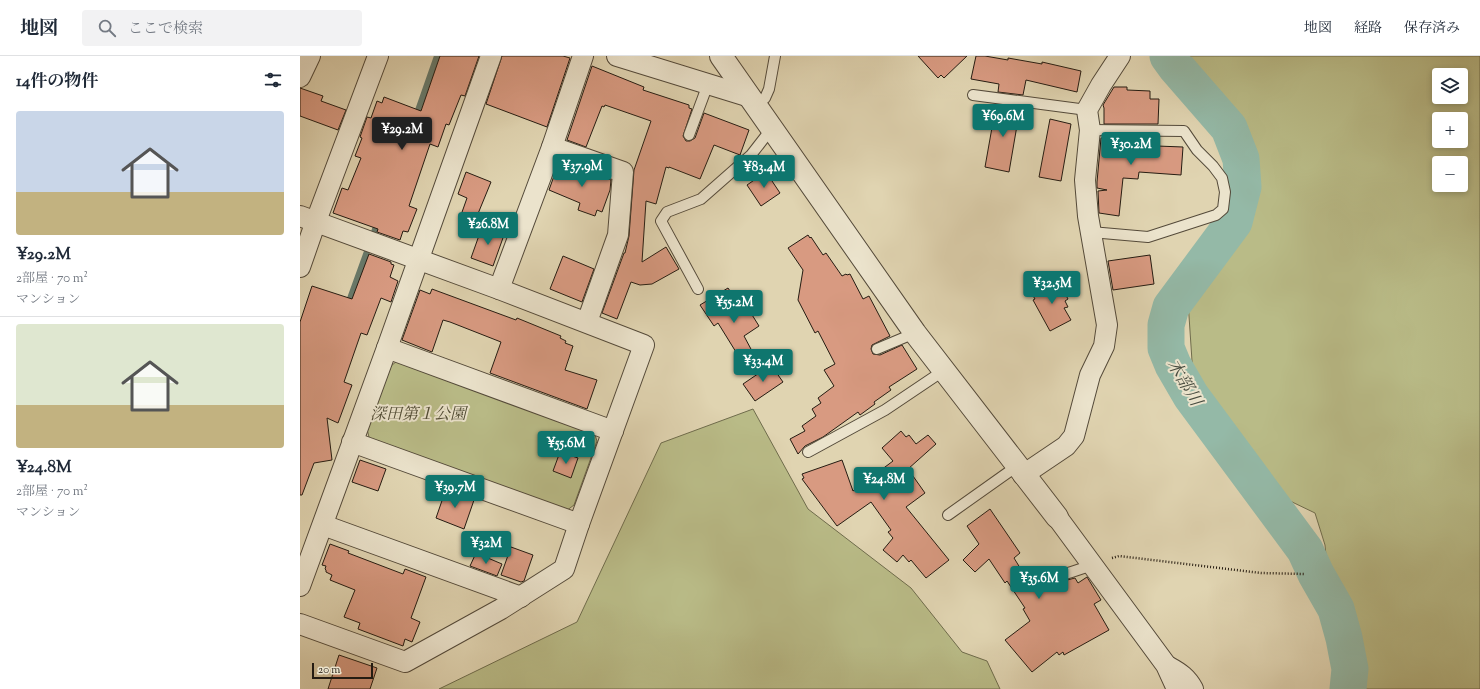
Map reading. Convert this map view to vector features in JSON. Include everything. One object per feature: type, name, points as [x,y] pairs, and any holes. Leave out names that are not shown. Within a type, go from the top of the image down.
[{"type":"street","points":[[300,77],[310,56]]},
{"type":"street","points":[[300,267],[308,219],[378,56]]},
{"type":"street","points":[[300,586],[491,56]]},
{"type":"street","points":[[499,289],[552,147],[583,56]]},
{"type":"street","points":[[617,56],[708,84],[753,102]]},
{"type":"street","points":[[721,56],[915,333],[1057,517],[1166,665],[1177,689]]},
{"type":"street","points":[[1020,470],[1066,446],[1074,436],[1090,375],[1104,346],[1107,325],[1088,216],[1085,180],[1090,130],[1087,110],[1120,56]]},
{"type":"street","points":[[552,147],[623,172],[618,235],[587,322]]},
{"type":"street","points":[[300,624],[405,662],[521,597],[564,569],[644,345],[419,259],[308,219]]},
{"type":"street","points":[[387,348],[613,431]]},
{"type":"street","points":[[352,442],[579,524]]},
{"type":"street","points":[[323,525],[521,597]]},
{"type":"street","points":[[1166,665],[1182,674],[1188,680],[1193,689]]},
{"type":"lane","points":[[753,102],[766,98],[770,89],[775,56]]},
{"type":"lane","points":[[689,135],[708,84]]},
{"type":"lane","points":[[974,95],[1087,110]]},
{"type":"lane","points":[[698,289],[661,221],[667,212],[701,199],[751,155],[772,128]]},
{"type":"lane","points":[[1090,130],[1184,131],[1197,150],[1213,166],[1222,178],[1225,192],[1223,209],[1216,215],[1148,237],[1091,232]]},
{"type":"lane","points":[[876,349],[915,333]]},
{"type":"lane","points":[[808,452],[885,410],[943,371]]},
{"type":"lane","points":[[948,515],[1020,470]]},
{"type":"lane","points":[[1018,583],[1060,577],[1092,565]]},
{"type":"path","points":[[1092,565],[1105,559],[1119,556],[1262,573],[1305,574]]},
{"type":"green space","points":[[1188,56],[1480,56],[1480,689],[1346,689],[1348,682],[1346,626],[1329,587],[1325,545],[1315,513],[1263,488],[1194,391],[1188,301],[1192,262],[1225,228],[1249,190],[1253,159],[1244,126]]},
{"type":"green space","name":"深田第１公園","points":[[397,361],[594,432],[597,441],[574,505],[566,511],[370,441],[367,429],[391,366]]},
{"type":"green space","points":[[753,409],[808,509],[911,588],[962,652],[987,661],[1000,689],[439,689],[577,622],[661,443]]},
{"type":"building","points":[[440,56],[479,56],[465,96],[461,95],[449,125],[446,124],[438,147],[430,144],[409,206],[417,209],[408,232],[403,231],[400,240],[377,232],[378,229],[333,213],[342,188],[348,190],[361,158],[355,156],[362,138],[360,137],[367,117],[371,118],[377,101],[382,103],[384,97],[421,111]]},
{"type":"building","points":[[502,56],[563,56],[570,58],[547,127],[486,104]]},
{"type":"building","points":[[918,56],[967,56],[944,78],[941,75],[938,78]]},
{"type":"building","points":[[976,56],[1008,60],[1008,58],[1042,64],[1042,62],[1081,71],[1077,92],[1026,80],[1023,95],[998,92],[999,84],[971,79]]},
{"type":"building","points":[[592,66],[644,87],[643,90],[689,105],[689,108],[692,109],[683,136],[686,141],[690,141],[695,138],[704,113],[749,130],[740,155],[714,145],[700,179],[666,167],[656,204],[646,201],[642,262],[666,247],[679,269],[652,284],[640,285],[631,282],[617,319],[602,313],[625,253],[629,236],[634,170],[651,121],[605,105],[604,107],[602,106],[586,147],[567,140]]},
{"type":"building","points":[[1114,87],[1127,87],[1127,90],[1150,91],[1150,99],[1159,99],[1158,124],[1104,124],[1103,105]]},
{"type":"building","points":[[300,88],[323,96],[321,101],[346,110],[338,130],[300,116]]},
{"type":"building","points":[[996,105],[1020,108],[1009,172],[985,167]]},
{"type":"building","points":[[1050,119],[1071,124],[1061,181],[1039,177]]},
{"type":"building","points":[[1158,137],[1157,146],[1183,147],[1181,175],[1139,172],[1138,179],[1123,178],[1119,216],[1099,213],[1098,191],[1107,190],[1097,188],[1101,138]]},
{"type":"building","points":[[559,162],[611,180],[610,190],[602,212],[597,210],[595,216],[578,210],[580,203],[549,190]]},
{"type":"building","points":[[466,172],[491,182],[475,221],[461,215],[467,198],[458,194]]},
{"type":"building","points":[[766,172],[780,193],[761,206],[747,185]]},
{"type":"building","points":[[482,227],[504,235],[493,266],[471,258]]},
{"type":"building","points":[[808,235],[823,255],[826,253],[842,276],[850,274],[863,299],[869,296],[890,336],[872,345],[871,349],[873,354],[880,355],[902,345],[917,369],[889,387],[891,390],[874,402],[875,404],[860,415],[858,412],[823,437],[805,446],[798,454],[790,439],[805,431],[802,426],[816,416],[812,409],[821,403],[818,398],[834,386],[824,370],[835,364],[818,331],[815,333],[798,300],[803,270],[788,248]]},
{"type":"building","points":[[369,254],[391,262],[391,264],[394,265],[390,277],[398,281],[391,302],[381,298],[367,335],[361,333],[344,382],[352,385],[338,423],[327,418],[332,460],[314,463],[302,495],[300,495],[300,322],[312,286],[352,299]]},
{"type":"building","points":[[1150,255],[1154,284],[1113,290],[1108,261]]},
{"type":"building","points":[[563,256],[594,269],[582,302],[550,289]]},
{"type":"building","points":[[1057,279],[1068,299],[1065,301],[1068,307],[1064,308],[1071,320],[1050,331],[1033,300],[1035,299],[1032,294],[1042,289],[1041,287]]},
{"type":"building","points":[[728,288],[734,297],[739,294],[759,326],[744,336],[760,366],[749,373],[718,323],[714,326],[700,305]]},
{"type":"building","points":[[432,289],[516,320],[517,318],[561,336],[560,338],[566,341],[565,343],[573,346],[565,370],[597,380],[587,409],[490,373],[501,342],[450,322],[443,320],[432,352],[402,340],[420,290],[430,294]]},
{"type":"building","points":[[771,365],[783,382],[755,401],[743,384]]},
{"type":"building","points":[[901,431],[906,437],[909,435],[916,444],[928,435],[936,444],[908,469],[925,493],[906,507],[949,560],[926,578],[911,560],[909,562],[903,555],[897,562],[883,550],[893,538],[888,532],[891,530],[871,502],[837,526],[802,479],[804,478],[802,474],[842,460],[853,491],[893,461],[882,448]]},
{"type":"building","points":[[560,452],[578,458],[571,478],[553,471]]},
{"type":"building","points":[[360,460],[386,469],[378,491],[352,482]]},
{"type":"building","points":[[446,489],[474,500],[464,529],[436,518]]},
{"type":"building","points":[[990,509],[1020,553],[1014,558],[1025,576],[1014,578],[1012,583],[1013,587],[1018,589],[1034,588],[1036,591],[1044,586],[1075,578],[1078,583],[1087,577],[1101,600],[1094,604],[1109,630],[1064,655],[1063,652],[1059,655],[1057,652],[1032,672],[1005,640],[1030,621],[1023,609],[1025,608],[1007,581],[1005,583],[989,559],[975,572],[963,560],[979,544],[967,526]]},
{"type":"building","points":[[330,544],[349,551],[348,553],[403,574],[405,569],[426,577],[411,618],[420,622],[412,642],[405,639],[403,646],[358,629],[360,623],[344,617],[355,590],[330,580],[332,575],[326,572],[326,566],[322,565]]},
{"type":"building","points":[[511,547],[533,555],[524,581],[521,582],[501,575]]},
{"type":"building","points":[[476,553],[502,564],[497,576],[470,566]]},
{"type":"building","points":[[339,655],[377,668],[370,689],[328,689]]},
{"type":"waterway","points":[[416,116],[437,56]]},
{"type":"waterway","name":"木部川","points":[[1168,56],[1229,128],[1241,159],[1243,187],[1234,222],[1171,307],[1166,325],[1166,348],[1173,365],[1191,396],[1305,550],[1316,574],[1336,609],[1344,638],[1350,669],[1348,689]]},
{"type":"waterway","points":[[348,304],[378,221]]}]
